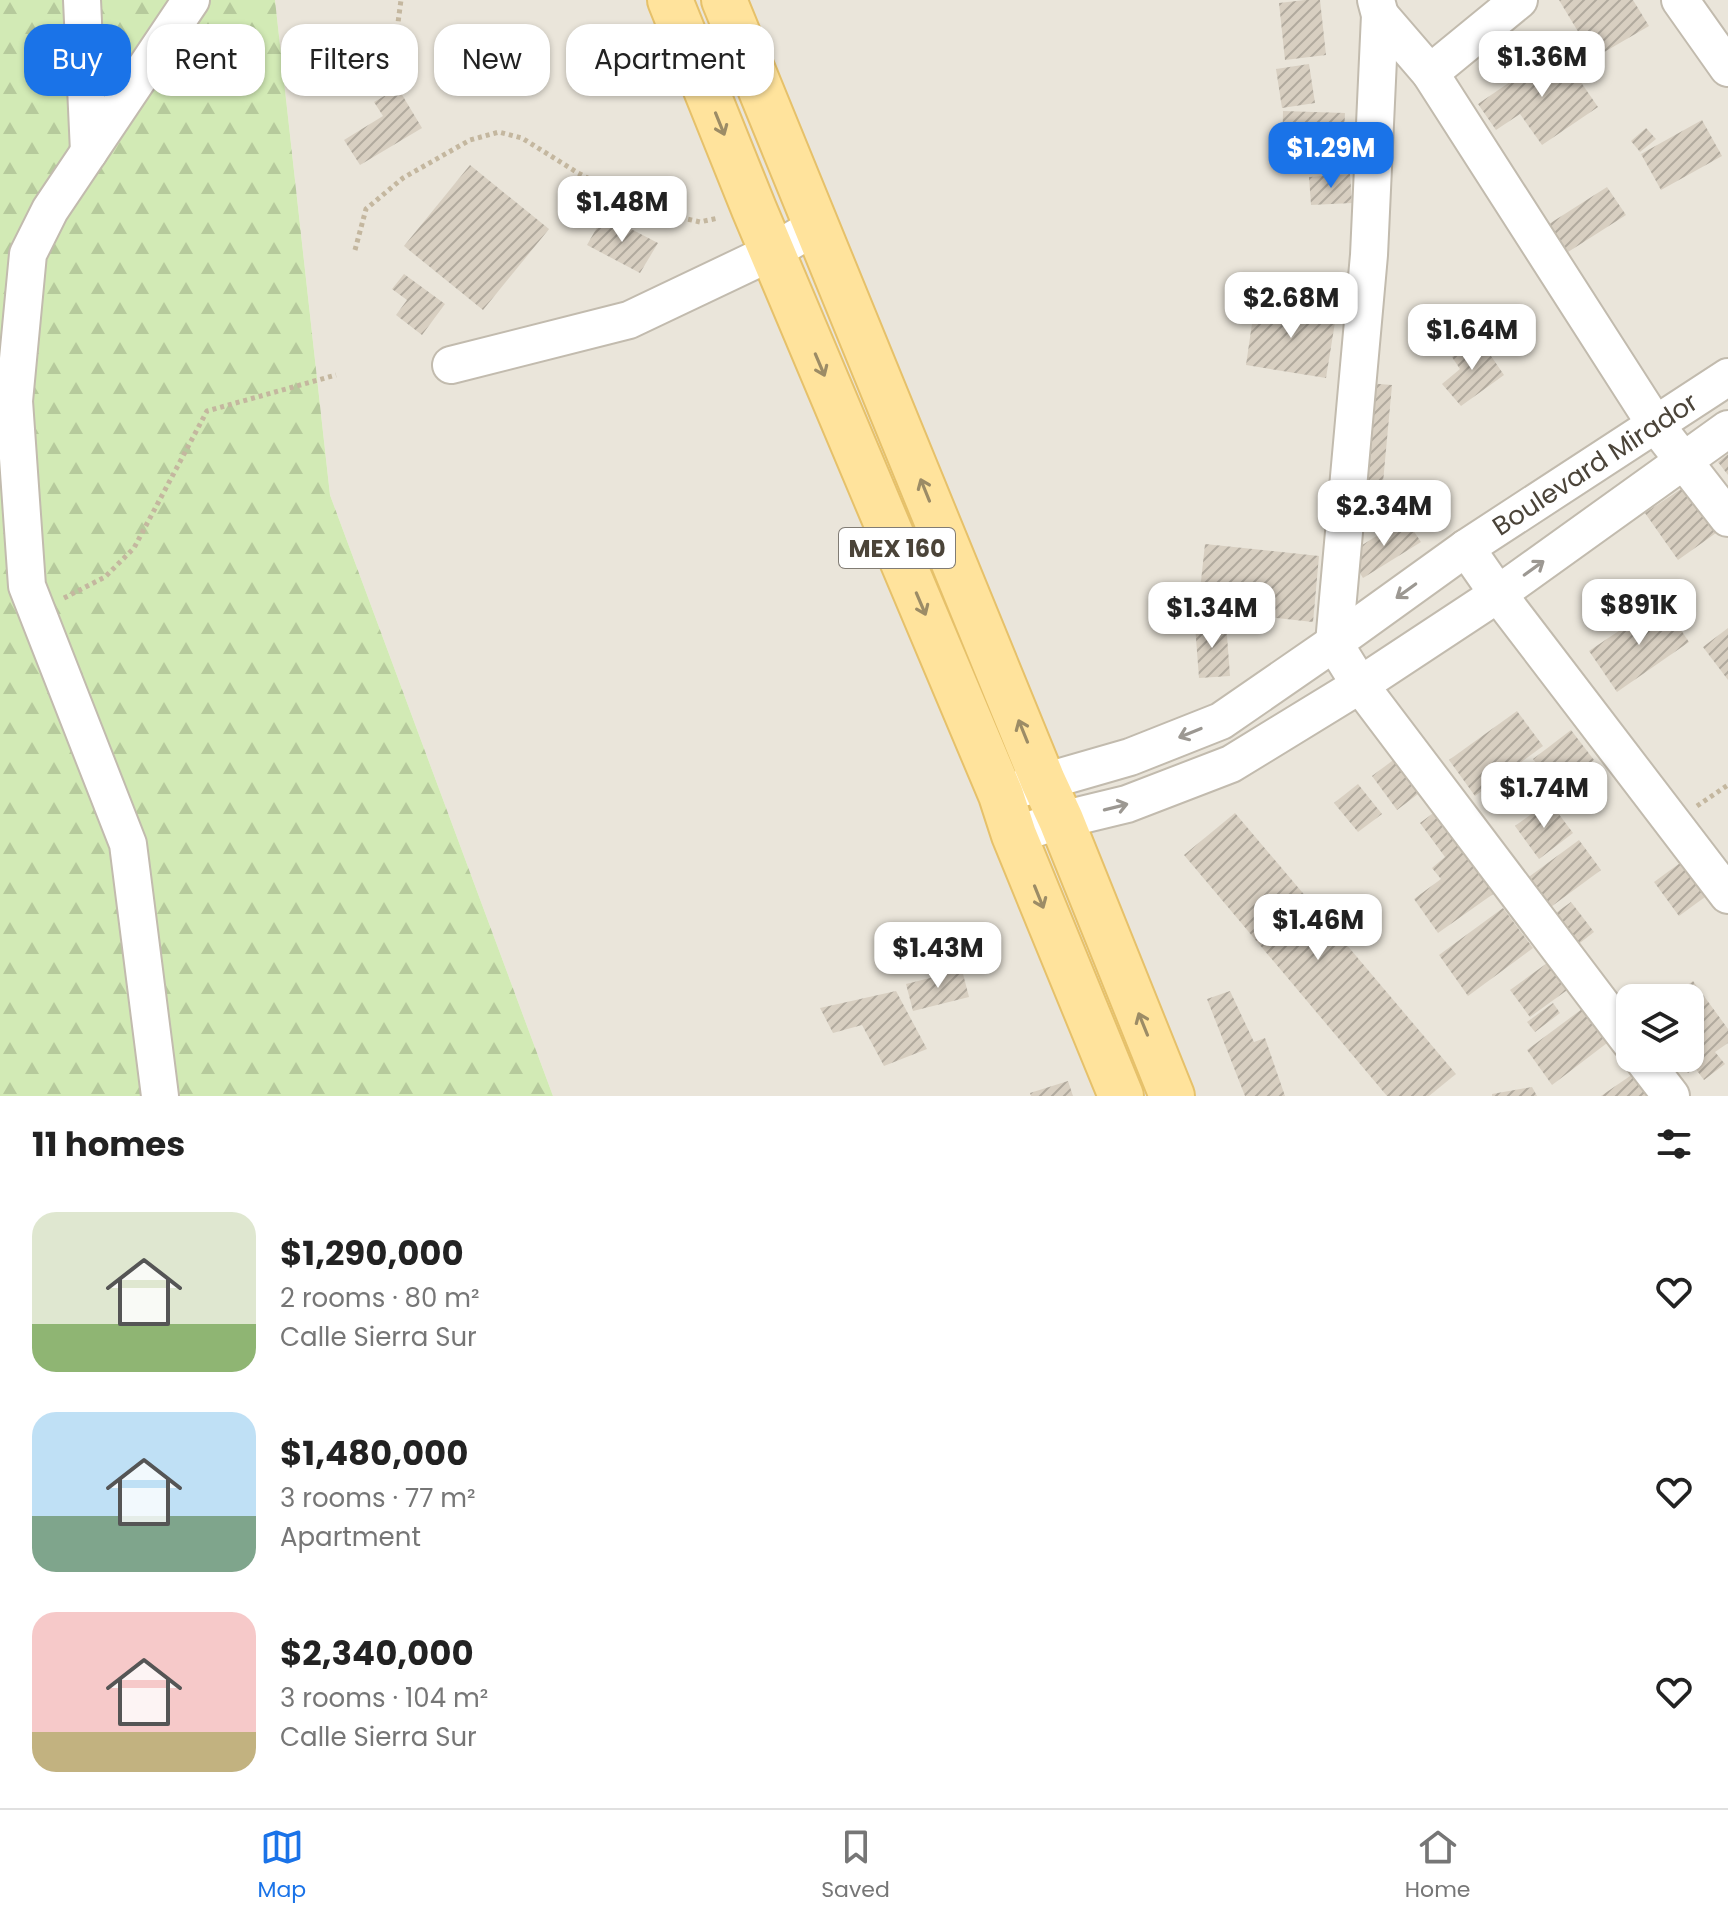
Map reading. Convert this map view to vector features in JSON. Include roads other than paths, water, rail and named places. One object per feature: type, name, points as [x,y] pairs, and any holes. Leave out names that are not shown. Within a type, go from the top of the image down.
[{"type":"main road","name":"MEX 160","points":[[670,0],[754,209],[1008,815],[1121,1096]]},
{"type":"main road","name":"MEX 160","points":[[724,0],[1172,1096]]},
{"type":"street","points":[[82,0],[89,152]]},
{"type":"street","points":[[160,1096],[128,844],[27,586],[14,401],[28,254],[50,210],[191,0]]},
{"type":"street","points":[[1430,73],[1519,0]]},
{"type":"street","points":[[1680,0],[1728,68]]},
{"type":"street","points":[[1378,7],[1430,73],[1655,424],[1728,518]]},
{"type":"street","points":[[1378,7],[1369,255],[1334,643],[1360,685],[1616,1023]]},
{"type":"street","points":[[451,365],[629,320],[772,252],[818,225]]},
{"type":"street","name":"Boulevard Mirador","points":[[1008,815],[1052,800],[1130,757],[1221,721],[1466,548],[1728,377]]},
{"type":"street","name":"Boulevard Mirador","points":[[1052,800],[1127,804],[1231,764],[1360,685],[1498,594],[1728,429]]},
{"type":"street","points":[[1466,548],[1728,895]]},
{"type":"street","points":[[1653,1072],[1671,1096]]}]
